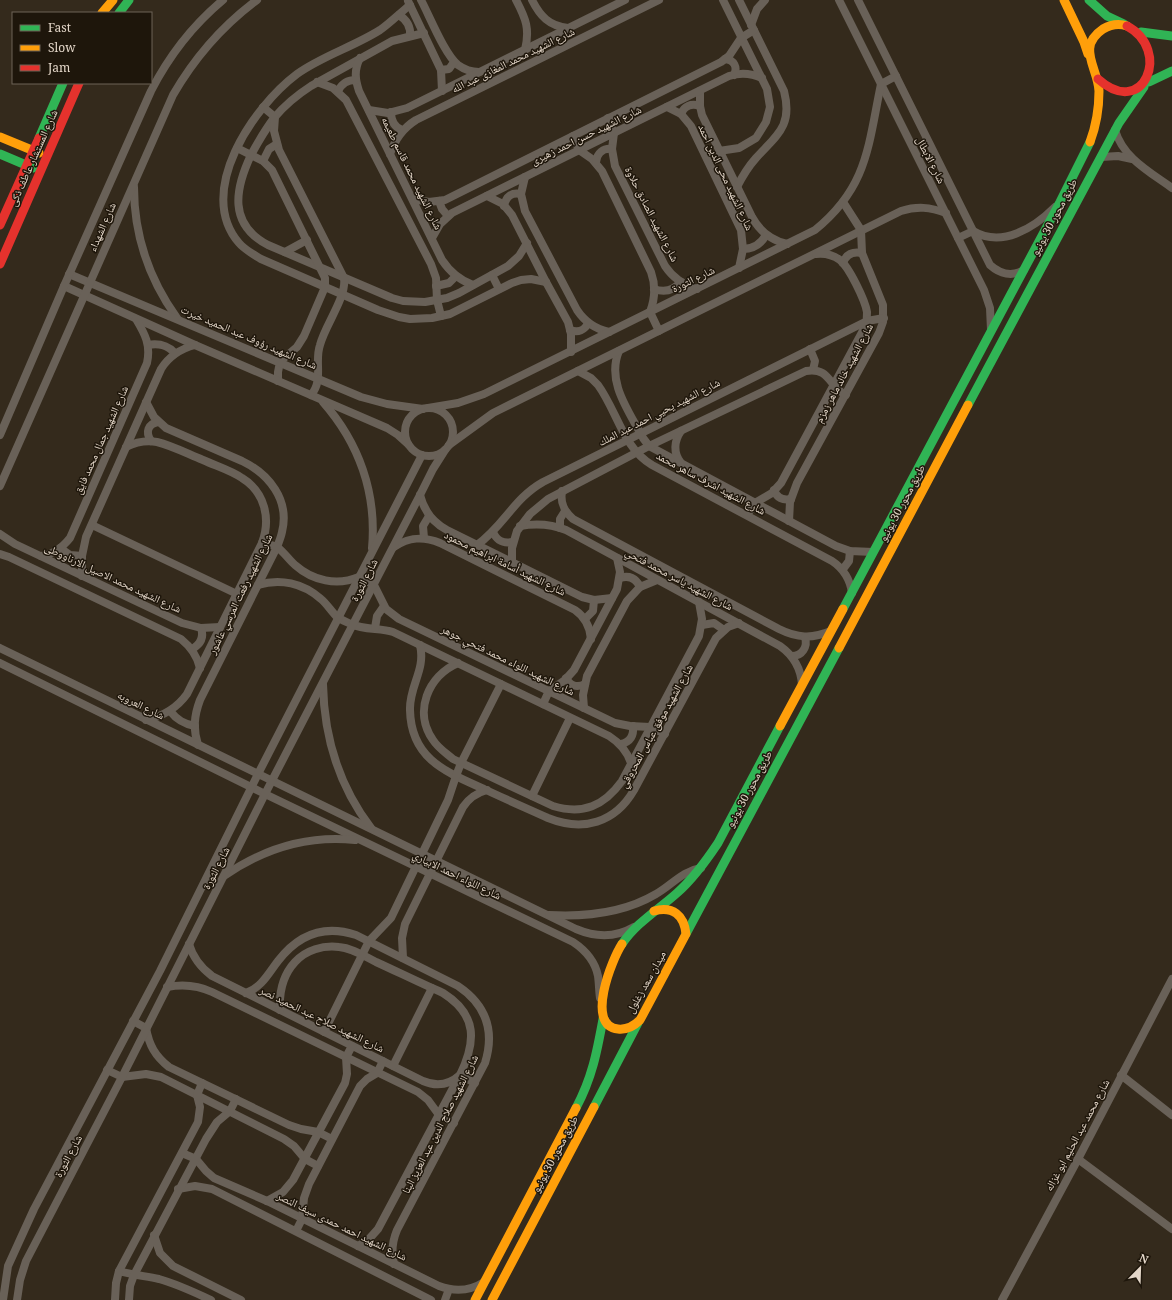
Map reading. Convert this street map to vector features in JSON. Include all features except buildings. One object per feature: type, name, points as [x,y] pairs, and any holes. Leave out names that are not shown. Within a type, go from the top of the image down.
[{"type":"street","points":[[103,12],[113,0]]},
{"type":"street","points":[[120,12],[129,0]]},
{"type":"street","name":"شارع الشهداء","points":[[0,435],[141,111],[158,78],[182,43],[200,21],[223,0]]},
{"type":"street","name":"شارع الشهداء","points":[[0,486],[173,95],[201,52],[225,26],[257,0]]},
{"type":"street","points":[[421,0],[454,62],[466,70],[479,72]]},
{"type":"street","points":[[516,0],[528,28],[525,50]]},
{"type":"street","points":[[532,0],[539,12],[548,22],[568,28]]},
{"type":"street","name":"شارع الشهيد محمد المغازى عبد الله","points":[[369,110],[382,113],[407,108],[525,50],[613,3],[625,0]]},
{"type":"street","name":"شارع الشهيد محمد المغازى عبد الله","points":[[390,154],[395,140],[402,130],[416,120],[658,0]]},
{"type":"street","points":[[720,151],[739,148],[751,142],[764,128],[769,112],[769,96],[762,78],[723,0]]},
{"type":"street","points":[[737,187],[747,169],[779,134],[785,121],[787,107],[784,91],[738,0]]},
{"type":"street","points":[[741,38],[752,28],[757,9],[765,0]]},
{"type":"street","name":"شارع الابطال","points":[[839,0],[989,302],[991,314],[990,333]]},
{"type":"street","name":"شارع الابطال","points":[[858,0],[990,265],[1002,273],[1011,274],[1024,270]]},
{"type":"street","points":[[1064,0],[1084,42],[1098,79],[1109,89],[1123,93],[1137,90],[1172,71]]},
{"type":"street","points":[[1089,0],[1107,16],[1141,32],[1152,44],[1156,55],[1156,68],[1146,84]]},
{"type":"street","points":[[442,91],[441,70],[409,2],[399,15],[379,31],[309,66],[286,83],[263,107],[249,125],[237,148],[226,176],[223,200],[227,224],[232,235],[248,252],[261,259],[388,314],[399,317],[421,319],[441,316],[458,310],[521,280],[531,279],[546,282]]},
{"type":"street","points":[[399,15],[407,22],[410,29],[410,36]]},
{"type":"street","points":[[1089,56],[1091,42],[1096,35],[1109,26],[1124,24]]},
{"type":"street","points":[[1141,32],[1172,36]]},
{"type":"street","points":[[424,33],[392,41],[317,82],[291,101],[261,136],[251,155],[243,174],[239,190],[238,208],[241,218],[251,234],[259,240],[322,269],[392,298],[403,301],[425,302],[453,295],[512,263],[519,256],[526,243]]},
{"type":"street","name":"شارع الشهيد حسن احمد زهيرى","points":[[413,199],[429,202],[445,200],[725,59],[732,52],[741,38]]},
{"type":"street","name":"شارع الشهيد محمد قاسم طعيمه","points":[[360,58],[356,69],[356,80],[359,91],[390,154],[446,266],[456,276],[473,285]]},
{"type":"street","points":[[725,59],[731,60],[735,64],[736,70],[734,75]]},
{"type":"street","points":[[441,70],[449,69],[454,62]]},
{"type":"street","name":"شارع الشهيد حسن احمد زهيرى","points":[[432,238],[436,228],[448,216],[700,91],[734,75],[748,74],[762,78]]},
{"type":"street","points":[[881,84],[896,76]]},
{"type":"street","name":"طريق محور 30 يونيو","points":[[654,911],[678,892],[701,868],[722,834],[852,593],[1060,202],[1091,140],[1099,108],[1098,79]]},
{"type":"street","points":[[338,91],[344,83],[350,80],[356,80]]},
{"type":"street","points":[[317,82],[328,85],[338,91],[346,100],[431,264],[434,271],[437,300],[441,316]]},
{"type":"street","name":"شارع المستشار عاطف ذكى","points":[[0,225],[63,84]]},
{"type":"street","name":"شارع المستشار عاطف ذكى","points":[[0,264],[79,84]]},
{"type":"street","name":"شارع الثورة","points":[[426,408],[448,405],[476,398],[815,230],[826,221],[843,202],[852,189],[864,164],[868,151],[881,84]]},
{"type":"street","name":"طريق محور 30 يونيو","points":[[686,934],[1115,130],[1146,84]]},
{"type":"street","name":"شارع الشهيد محى الدين احمد","points":[[700,91],[700,106],[702,115],[756,224],[766,235],[787,244]]},
{"type":"street","points":[[681,114],[687,107],[693,104],[700,106]]},
{"type":"street","points":[[263,107],[275,118]]},
{"type":"street","name":"شارع الشهيد محى الدين احمد","points":[[667,107],[681,114],[691,126],[741,230],[743,249],[739,268]]},
{"type":"street","points":[[391,112],[394,125],[402,130]]},
{"type":"street","points":[[48,116],[62,122]]},
{"type":"street","points":[[275,118],[274,132],[277,144],[344,278],[342,294],[318,349],[319,379],[316,389],[311,395]]},
{"type":"street","points":[[608,118],[614,133]]},
{"type":"street","points":[[1115,130],[1122,147],[1134,160],[1172,188]]},
{"type":"street","name":"شارع الشهيد الصادق حلاوة","points":[[614,133],[612,150],[615,166],[665,266],[672,275],[681,282],[697,289]]},
{"type":"street","points":[[573,136],[579,150],[596,162],[602,171],[651,272],[654,289],[650,312],[659,331]]},
{"type":"street","points":[[0,137],[46,157]]},
{"type":"street","points":[[751,142],[761,153]]},
{"type":"street","points":[[263,161],[268,149],[277,144]]},
{"type":"street","points":[[237,148],[263,161],[272,170],[322,269],[325,278],[325,287],[301,341],[281,362],[278,372],[278,381]]},
{"type":"street","points":[[596,162],[597,156],[600,152],[606,149],[612,150]]},
{"type":"street","points":[[0,154],[40,172]]},
{"type":"street","points":[[1101,156],[1118,156],[1134,160]]},
{"type":"street","points":[[525,177],[522,194],[525,211],[577,310],[588,323],[598,329],[609,332]]},
{"type":"street","points":[[134,182],[135,212],[144,254],[155,281],[169,307],[178,318]]},
{"type":"street","points":[[17,187],[31,193]]},
{"type":"street","points":[[504,206],[508,196],[522,194]]},
{"type":"street","points":[[487,196],[495,199],[512,215],[546,282],[566,317],[572,340],[571,352]]},
{"type":"street","points":[[440,201],[442,209],[448,216]]},
{"type":"street","points":[[843,202],[861,230]]},
{"type":"street","points":[[958,238],[973,231],[982,237],[990,238],[998,238],[1014,234],[1036,223],[1060,202]]},
{"type":"street","name":"شارع الثورة","points":[[17,1300],[20,1280],[26,1261],[122,1077],[265,794],[433,469],[447,448],[493,413],[901,211],[916,208],[931,208],[946,213]]},
{"type":"street","name":"شارع الشهيد خالد ماهر زمزم","points":[[789,521],[789,508],[796,484],[880,333],[884,318],[883,305],[862,253],[861,230]]},
{"type":"street","points":[[743,249],[753,248],[761,243],[766,235]]},
{"type":"street","points":[[285,252],[307,240]]},
{"type":"street","points":[[843,263],[845,257],[850,254],[856,252],[862,253]]},
{"type":"street","name":"شارع الشهيد خالد ماهر زمزم","points":[[754,503],[767,497],[784,477],[863,332],[867,321],[866,308],[850,271],[843,263],[829,254],[815,254]]},
{"type":"street","name":"شارع الشهيد رؤوف عبد الحميد خيرت","points":[[69,274],[178,318],[361,397],[405,407],[426,408]]},
{"type":"street","points":[[492,275],[499,290]]},
{"type":"street","points":[[436,286],[449,282],[456,276]]},
{"type":"street","points":[[654,289],[663,291],[671,290],[681,282]]},
{"type":"street","points":[[64,286],[195,345],[387,428],[398,435],[416,453],[434,456],[447,448],[453,435],[451,423],[444,414],[434,409],[426,408],[414,414],[407,422],[405,433],[408,444]]},
{"type":"street","name":"شارع الشهيد جمال محمد فايق","points":[[41,556],[54,552],[70,538],[147,363],[148,345],[144,332],[135,318]]},
{"type":"street","name":"شارع الشهيد يحيي احمد عبد الملك","points":[[477,545],[492,532],[519,500],[534,488],[867,321],[884,318]]},
{"type":"street","points":[[570,330],[581,331],[587,326],[588,323]]},
{"type":"street","points":[[148,345],[163,345],[172,350],[175,354]]},
{"type":"street","points":[[82,576],[82,556],[84,544],[161,369],[175,354],[195,345]]},
{"type":"street","points":[[810,349],[815,361],[813,370]]},
{"type":"street","name":"شارع الشهيد اشرف ساهر محمد","points":[[619,351],[614,367],[616,382],[641,434],[649,446],[836,546],[850,551],[873,552]]},
{"type":"street","points":[[512,562],[511,554],[513,542],[520,526],[536,508],[548,498],[649,446],[800,374],[813,370],[826,374],[837,389],[846,394]]},
{"type":"street","name":"شارع الشهيد اشرف ساهر محمد","points":[[578,371],[587,375],[598,384],[636,453],[652,465],[832,561],[843,569]]},
{"type":"street","points":[[322,400],[347,433],[364,470],[372,511],[372,552]]},
{"type":"street","name":"شارع الشهيد رفعت المرسي عاشور","points":[[146,402],[158,422],[171,431],[253,466],[262,473],[276,491],[283,512],[282,532],[277,547],[200,700],[195,715],[198,745]]},
{"type":"street","points":[[151,441],[147,431],[149,426],[158,422]]},
{"type":"street","points":[[681,431],[676,440],[675,450],[681,463]]},
{"type":"street","name":"شارع الشهيد رفعت المرسي عاشور","points":[[126,447],[138,442],[151,441],[163,444],[235,474],[249,483],[260,495],[266,511],[267,527],[262,543],[187,694],[170,711],[146,720]]},
{"type":"street","name":"شارع الثورة","points":[[3,1300],[8,1266],[34,1209],[160,971],[258,774],[422,455]]},
{"type":"street","points":[[774,490],[777,496],[782,499],[791,499]]},
{"type":"street","points":[[560,528],[560,519],[565,511],[562,501],[562,491]]},
{"type":"street","name":"شارع الشهيد أسامة ابراهيم محمود","points":[[420,495],[429,516],[440,526],[582,597],[594,600],[612,598]]},
{"type":"street","points":[[747,515],[754,503]]},
{"type":"street","name":"شارع الشهيد ياسر محمد فتحي","points":[[565,511],[578,522],[780,629],[796,636],[805,637],[822,635],[831,631]]},
{"type":"street","points":[[424,538],[423,526],[429,516]]},
{"type":"street","name":"شارع الشهيد ياسر محمد فتحي","points":[[520,526],[541,524],[560,528],[780,646],[792,656],[799,670],[802,686]]},
{"type":"street","points":[[92,525],[237,594]]},
{"type":"street","points":[[492,532],[496,538],[502,542],[513,542]]},
{"type":"street","name":"شارع الشهيد محمد الاصيل الارناووطى","points":[[1,536],[182,623],[201,628],[220,627]]},
{"type":"street","name":"شارع الشهيد أسامة ابراهيم محمود","points":[[393,547],[408,540],[424,538],[440,543],[575,610],[585,619]]},
{"type":"street","points":[[262,543],[277,547],[296,566],[320,579],[336,582],[352,580],[359,577],[374,585]]},
{"type":"street","points":[[60,548],[70,554],[82,556]]},
{"type":"street","points":[[850,551],[849,561],[843,569],[849,580],[852,593]]},
{"type":"street","points":[[0,554],[175,636],[192,649],[200,668]]},
{"type":"street","points":[[543,704],[549,691],[574,670],[617,589],[620,578],[620,567],[617,558]]},
{"type":"street","points":[[620,578],[630,577],[636,581],[640,587]]},
{"type":"street","points":[[584,708],[583,695],[590,670],[628,601],[640,587],[657,580]]},
{"type":"street","points":[[258,585],[281,581],[297,585],[321,598],[338,618],[353,625],[393,632],[609,736],[621,744],[629,756],[631,763]]},
{"type":"street","name":"شارع الشهيد اللواء محمد فتحي جوهر","points":[[374,585],[384,606],[399,619],[615,724],[650,727]]},
{"type":"street","points":[[591,639],[585,619],[593,611],[594,600]]},
{"type":"street","name":"شارع الشهيد موفق عباس المحروقي","points":[[458,663],[441,673],[432,683],[425,701],[424,714],[427,728],[433,741],[446,754],[462,763],[532,796],[560,808],[575,810],[583,809],[597,804],[611,794],[622,781],[699,636],[702,625],[702,613],[699,602]]},
{"type":"street","points":[[375,628],[377,616],[384,606]]},
{"type":"street","points":[[702,625],[714,623],[724,630],[739,624]]},
{"type":"street","points":[[192,649],[202,638],[201,628]]},
{"type":"street","name":"شارع الشهيد موفق عباس المحروقي","points":[[420,645],[422,664],[411,699],[411,724],[418,742],[430,758],[446,771],[557,822],[567,824],[587,824],[604,819],[618,810],[630,797],[716,638],[724,630]]},
{"type":"street","points":[[792,656],[803,652],[806,643],[805,637]]},
{"type":"street","name":"شارع العروبه","points":[[0,648],[272,781]]},
{"type":"street","points":[[0,663],[265,794]]},
{"type":"street","points":[[566,678],[570,684],[576,686],[585,684]]},
{"type":"street","points":[[323,683],[324,714],[334,759],[350,796],[373,830]]},
{"type":"street","points":[[324,1032],[368,941],[391,918],[448,800],[462,763],[501,684]]},
{"type":"street","points":[[72,699],[78,687]]},
{"type":"street","points":[[170,711],[178,720],[195,726]]},
{"type":"street","points":[[532,796],[570,718]]},
{"type":"street","points":[[621,744],[625,744],[631,738],[633,735],[633,726]]},
{"type":"street","points":[[650,727],[665,734]]},
{"type":"street","points":[[626,772],[640,780]]},
{"type":"street","name":"شارع اللواء احمد الابياري","points":[[272,781],[576,930],[606,936],[614,935],[636,926]]},
{"type":"street","points":[[509,800],[515,788]]},
{"type":"street","points":[[403,958],[402,938],[405,924],[436,861],[467,802],[476,794],[487,790]]},
{"type":"street","name":"شارع اللواء احمد الابياري","points":[[265,794],[579,946],[592,960],[596,969],[600,998],[603,1007]]},
{"type":"street","points":[[224,877],[255,857],[290,845],[324,839],[360,840]]},
{"type":"street","points":[[546,914],[568,916],[626,908],[638,904],[658,893],[684,874],[701,868]]},
{"type":"street","points":[[603,1019],[605,984],[610,966],[624,941],[636,926],[654,911],[665,909],[677,913],[684,922],[686,934]]},
{"type":"street","name":"شارع الشهيد صلاح الدين عبد العزيز البنا","points":[[246,993],[260,985],[290,947],[306,937],[323,931],[339,930],[356,935],[468,992],[482,1010],[489,1030],[488,1052],[485,1063],[394,1237],[392,1250],[394,1264]]},
{"type":"street","name":"ميدان سعد زغلول","points":[[603,1019],[606,1025],[621,1030],[632,1027],[640,1020],[686,934]]},
{"type":"street","name":"شارع الشهيد صلاح عبد الحميد نصر","points":[[189,944],[195,959],[205,971],[212,976],[423,1081],[436,1085],[449,1083],[460,1075]]},
{"type":"street","name":"شارع الشهيد صلاح الدين عبد العزيز البنا","points":[[280,1010],[281,988],[286,973],[295,962],[305,954],[314,950],[332,946],[350,949],[443,993],[460,1007],[470,1026],[470,1053],[460,1075],[378,1229],[369,1239],[358,1246]]},
{"type":"street","name":"شارع محمد عبد الحليم ابو غزاله","points":[[1002,1300],[1172,980]]},
{"type":"street","points":[[443,993],[448,981]]},
{"type":"street","points":[[167,987],[190,985],[205,989],[423,1096],[432,1104],[439,1115],[454,1123]]},
{"type":"street","points":[[393,1066],[432,988]]},
{"type":"street","name":"طريق محور 30 يونيو","points":[[475,1300],[585,1092],[594,1066],[603,1019]]},
{"type":"street","name":"طريق محور 30 يونيو","points":[[492,1300],[640,1020]]},
{"type":"street","points":[[133,1021],[146,1028],[149,1042],[153,1049],[169,1067],[295,1128],[318,1132],[332,1139]]},
{"type":"street","points":[[296,1033],[302,1021]]},
{"type":"street","points":[[266,1202],[278,1196],[294,1180],[345,1083],[347,1074],[346,1057],[352,1046]]},
{"type":"street","points":[[296,1231],[302,1219],[306,1191],[318,1166],[360,1086],[367,1079],[377,1073],[383,1061]]},
{"type":"street","points":[[107,1070],[122,1077],[139,1074],[161,1077],[289,1142],[304,1159],[318,1166]]},
{"type":"street","points":[[460,1075],[475,1083]]},
{"type":"street","points":[[1121,1075],[1172,1115]]},
{"type":"street","points":[[115,1300],[116,1283],[119,1271],[198,1122],[200,1107],[197,1095],[202,1083]]},
{"type":"street","points":[[129,1300],[130,1286],[134,1275],[178,1189],[213,1127],[230,1112],[236,1100]]},
{"type":"street","points":[[182,1153],[196,1159]]},
{"type":"street","name":"شارع الشهيد احمد حمدى سيف النصر","points":[[196,1159],[214,1178],[439,1286],[449,1289],[463,1290],[485,1281]]},
{"type":"street","points":[[1078,1159],[1172,1229]]},
{"type":"street","points":[[178,1189],[195,1186],[212,1189],[431,1300]]},
{"type":"street","points":[[154,1235],[160,1253],[173,1266],[241,1300]]},
{"type":"street","points":[[119,1271],[167,1281],[191,1290],[211,1300]]},
{"type":"street","points":[[445,1300],[449,1289]]},
{"type":"traffic: fast","points":[[120,12],[129,0]]},
{"type":"traffic: fast","points":[[1089,0],[1107,16],[1124,24]]},
{"type":"traffic: fast","points":[[1141,32],[1172,36]]},
{"type":"traffic: fast","points":[[1149,82],[1172,71]]},
{"type":"traffic: fast","points":[[39,138],[63,84]]},
{"type":"traffic: fast","points":[[968,405],[1119,123],[1144,87]]},
{"type":"traffic: fast","points":[[843,609],[1060,202],[1090,142]]},
{"type":"traffic: fast","points":[[0,154],[33,168]]},
{"type":"traffic: fast","points":[[686,934],[839,648]]},
{"type":"traffic: fast","points":[[622,944],[641,923],[683,888],[709,856],[718,843],[780,726]]},
{"type":"traffic: fast","points":[[576,1108],[582,1097],[593,1065],[603,1019]]},
{"type":"traffic: fast","points":[[594,1107],[638,1023]]},
{"type":"traffic: slow","points":[[103,12],[113,0]]},
{"type":"traffic: slow","points":[[1064,0],[1084,42],[1088,54]]},
{"type":"traffic: slow","points":[[1090,142],[1097,117],[1099,91],[1098,82],[1090,58],[1091,43],[1095,36],[1103,29],[1117,25],[1127,26]]},
{"type":"traffic: slow","points":[[0,137],[39,153]]},
{"type":"traffic: slow","points":[[839,648],[968,405]]},
{"type":"traffic: slow","points":[[780,726],[843,609]]},
{"type":"traffic: slow","points":[[622,944],[608,977],[602,1005],[603,1017],[608,1025],[618,1029],[630,1027],[640,1020],[686,934],[685,927],[680,917],[672,911],[654,911]]},
{"type":"traffic: slow","points":[[492,1300],[594,1107]]},
{"type":"traffic: slow","points":[[475,1300],[576,1108]]},
{"type":"traffic: jam","points":[[1098,79],[1114,89],[1128,91],[1139,87],[1147,77],[1150,64],[1148,50],[1141,37],[1127,26]]},
{"type":"traffic: jam","points":[[0,264],[79,84]]},
{"type":"traffic: jam","points":[[0,225],[39,138]]}]
